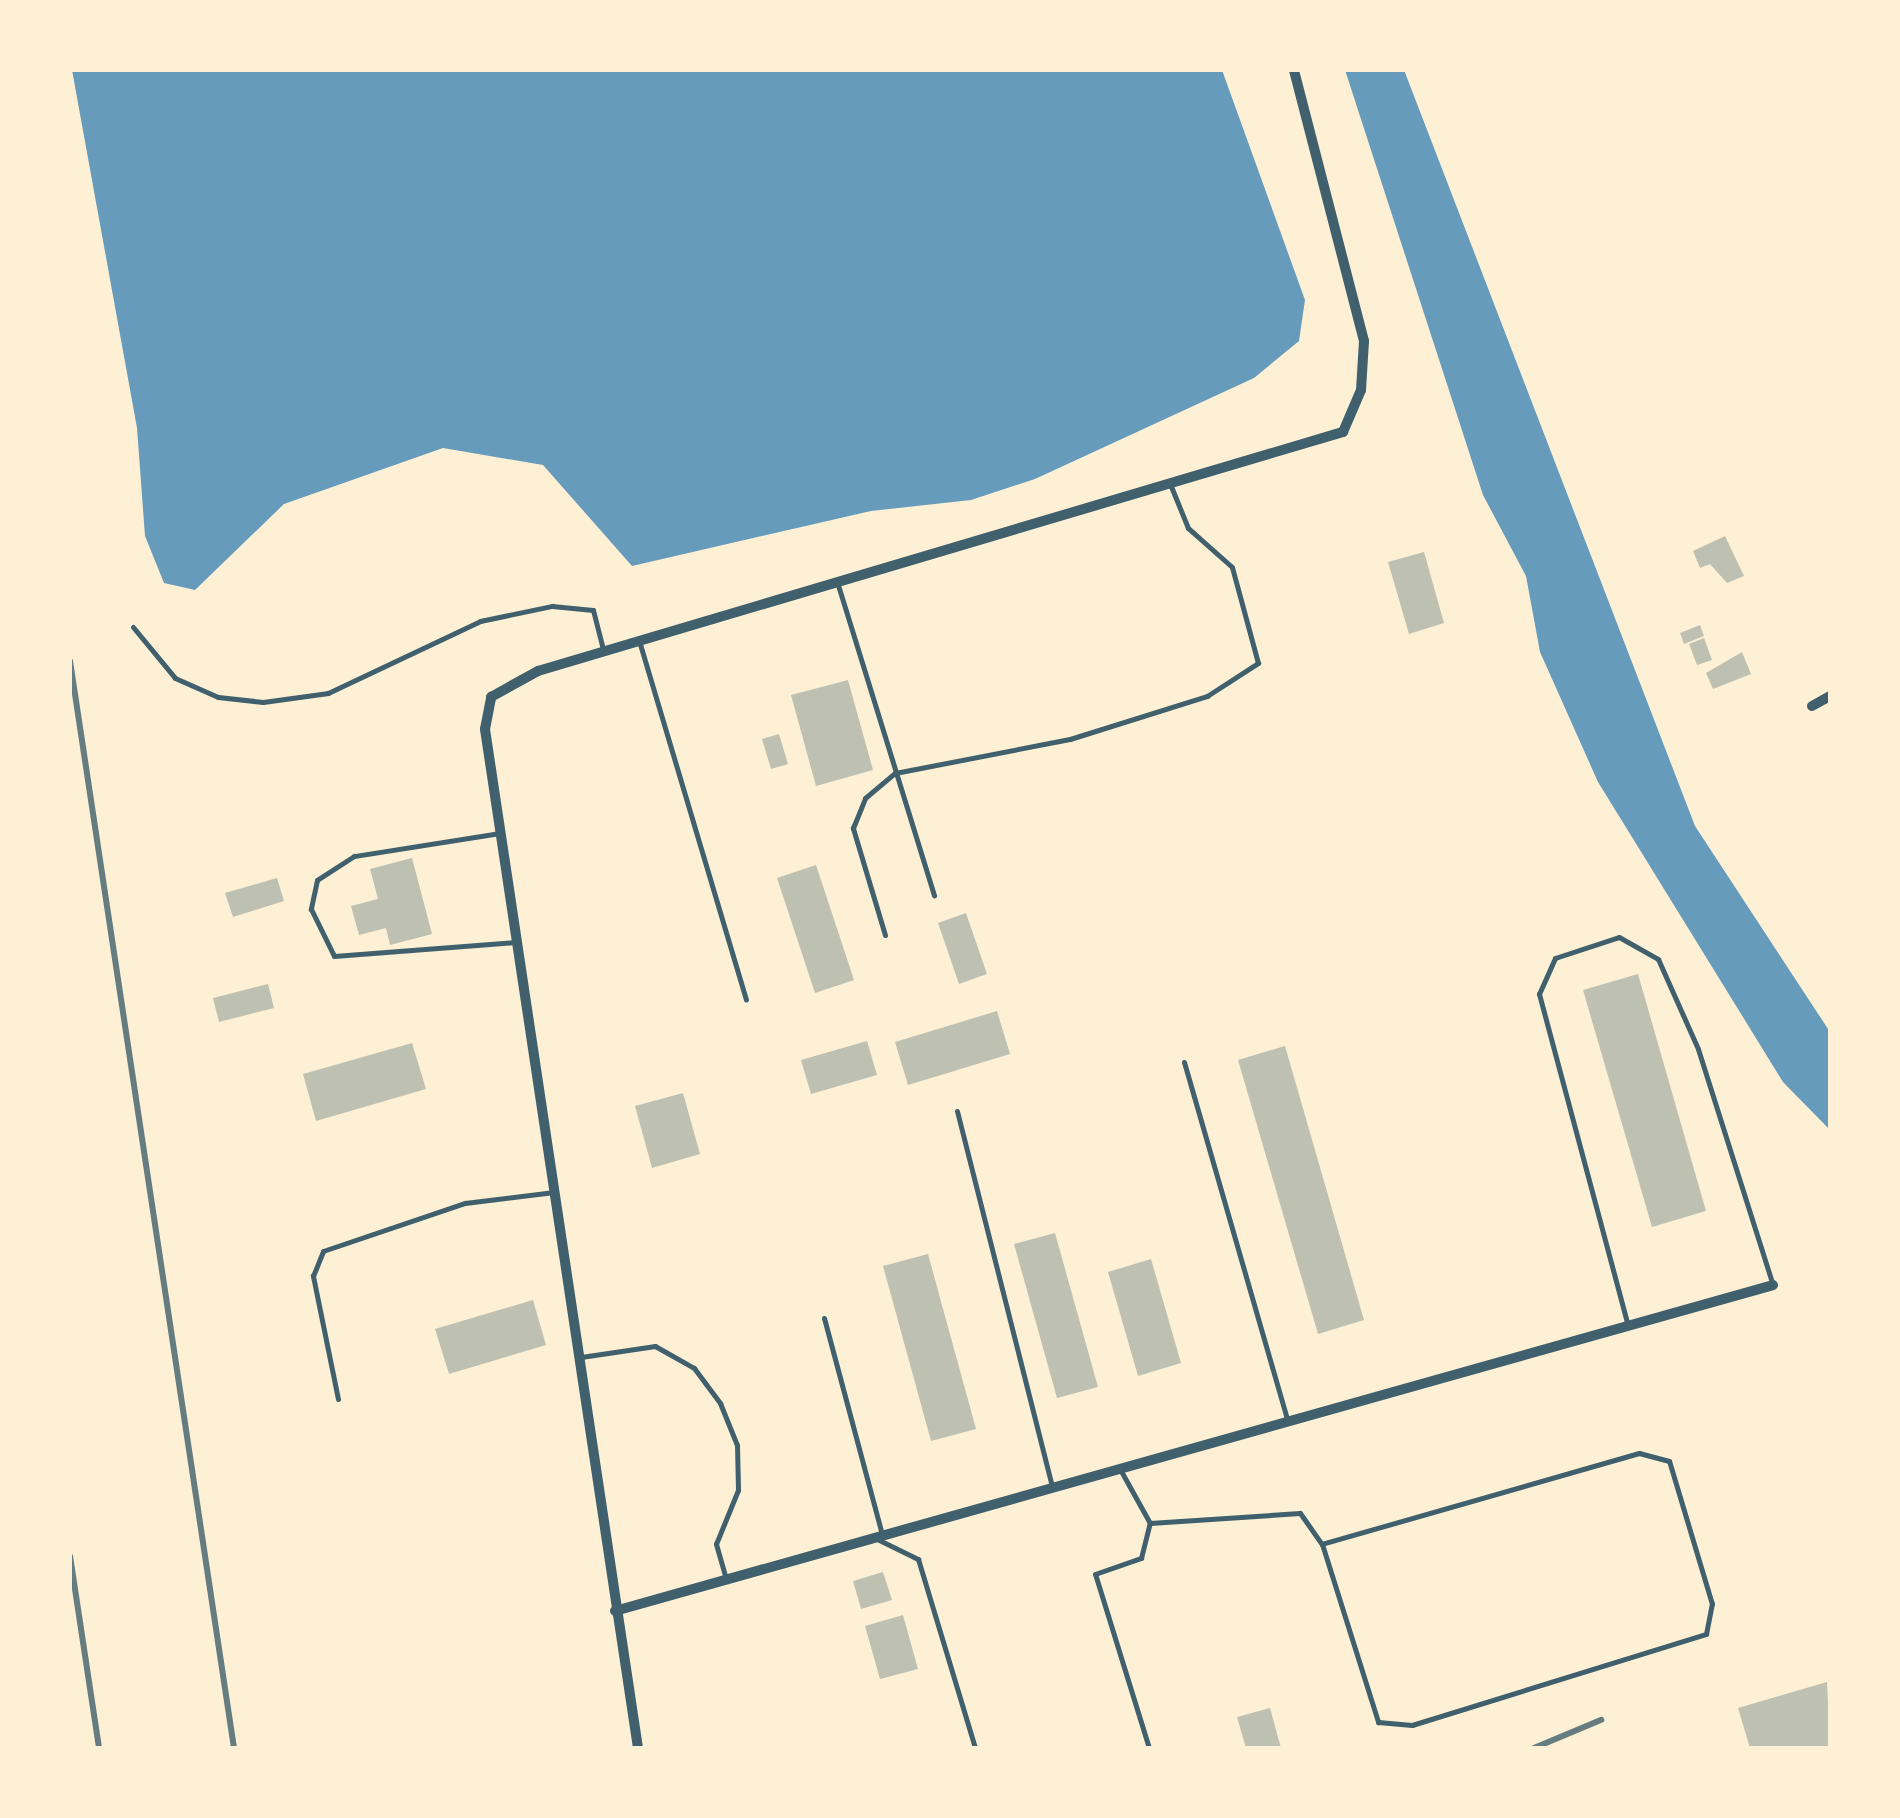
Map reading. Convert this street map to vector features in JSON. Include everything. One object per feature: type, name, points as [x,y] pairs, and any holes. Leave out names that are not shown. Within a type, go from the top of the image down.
[{"type":"street","points":[[638,1748],[485,729],[491,697],[538,671],[640,644],[1343,432],[1361,390],[1364,341],[1294,70]]},
{"type":"street","points":[[1812,706],[1830,696]]},
{"type":"street","points":[[615,1611],[1772,1285]]},
{"type":"lane","points":[[885,935],[853,828],[865,798],[895,772],[1070,739],[1206,696],[1258,663],[1232,567],[1188,528],[1170,484]]},
{"type":"lane","points":[[838,584],[934,896]]},
{"type":"lane","points":[[133,627],[175,678],[218,698],[263,702],[328,693],[480,621],[552,606],[592,610],[604,654]]},
{"type":"lane","points":[[640,644],[746,1000]]},
{"type":"lane","points":[[500,833],[354,856],[317,880],[311,909],[334,956],[394,958],[516,942]]},
{"type":"lane","points":[[1628,1326],[1539,994],[1554,958],[1619,937],[1658,959],[1698,1049],[1772,1285]]},
{"type":"lane","points":[[1184,1062],[1288,1421]]},
{"type":"lane","points":[[957,1111],[1053,1488]]},
{"type":"lane","points":[[338,1398],[312,1276],[322,1251],[464,1203],[554,1192]]},
{"type":"lane","points":[[824,1318],[878,1536],[918,1560],[975,1748]]},
{"type":"lane","points":[[578,1357],[655,1346],[694,1368],[720,1404],[737,1446],[738,1490],[716,1544],[726,1579]]},
{"type":"lane","points":[[1150,1523],[1300,1513],[1322,1544],[1378,1722],[1412,1726],[1706,1634],[1712,1604],[1668,1461],[1639,1453],[1322,1544]]},
{"type":"lane","points":[[1120,1468],[1150,1523],[1141,1558],[1095,1574],[1150,1748]]},
{"type":"water","points":[[72,70],[1222,70],[1305,300],[1299,341],[1254,378],[1035,479],[971,500],[871,511],[632,566],[543,465],[443,448],[284,504],[195,590],[164,583],[145,536],[137,428]]},
{"type":"water","points":[[1345,70],[1404,70],[1695,826],[1830,1032],[1830,1130],[1783,1082],[1598,782],[1540,652],[1526,576],[1483,495]]},
{"type":"building","points":[[1725,536],[1744,576],[1727,583],[1710,564],[1700,568],[1693,551]]},
{"type":"building","points":[[1424,552],[1444,623],[1409,634],[1388,562]]},
{"type":"building","points":[[1700,625],[1704,636],[1684,644],[1680,633]]},
{"type":"building","points":[[1704,638],[1712,660],[1697,665],[1689,644]]},
{"type":"building","points":[[1742,652],[1751,674],[1713,689],[1706,673]]},
{"type":"building","points":[[848,680],[873,770],[816,786],[791,695]]},
{"type":"building","points":[[779,734],[788,764],[771,769],[762,739]]},
{"type":"building","points":[[412,858],[432,934],[390,945],[386,928],[359,935],[351,906],[378,899],[370,869]]},
{"type":"building","points":[[816,865],[854,980],[815,993],[777,878]]},
{"type":"building","points":[[277,878],[284,901],[233,917],[225,893]]},
{"type":"building","points":[[966,913],[987,974],[959,984],[938,923]]},
{"type":"building","points":[[1638,974],[1706,1211],[1652,1227],[1583,990]]},
{"type":"building","points":[[268,984],[274,1008],[219,1022],[213,998]]},
{"type":"building","points":[[997,1011],[1010,1054],[908,1085],[895,1042]]},
{"type":"building","points":[[867,1041],[877,1075],[811,1094],[801,1060]]},
{"type":"building","points":[[412,1043],[426,1089],[316,1121],[303,1074]]},
{"type":"building","points":[[1285,1046],[1364,1320],[1318,1334],[1238,1060]]},
{"type":"building","points":[[683,1093],[700,1154],[652,1168],[635,1106]]},
{"type":"building","points":[[1055,1233],[1098,1387],[1057,1398],[1014,1244]]},
{"type":"building","points":[[928,1254],[976,1429],[931,1441],[883,1266]]},
{"type":"building","points":[[1151,1259],[1181,1363],[1138,1376],[1108,1272]]},
{"type":"building","points":[[533,1300],[546,1345],[449,1374],[435,1329]]},
{"type":"building","points":[[883,1572],[892,1600],[861,1609],[853,1581]]},
{"type":"building","points":[[903,1615],[918,1669],[880,1679],[865,1626]]},
{"type":"building","points":[[1827,1682],[1830,1748],[1750,1748],[1738,1708]]},
{"type":"building","points":[[1270,1708],[1281,1748],[1246,1748],[1237,1717]]},
{"type":"railway","points":[[70,661],[234,1748]]},
{"type":"railway","points":[[70,1556],[99,1748]]},
{"type":"railway","points":[[1534,1748],[1601,1720]]}]
